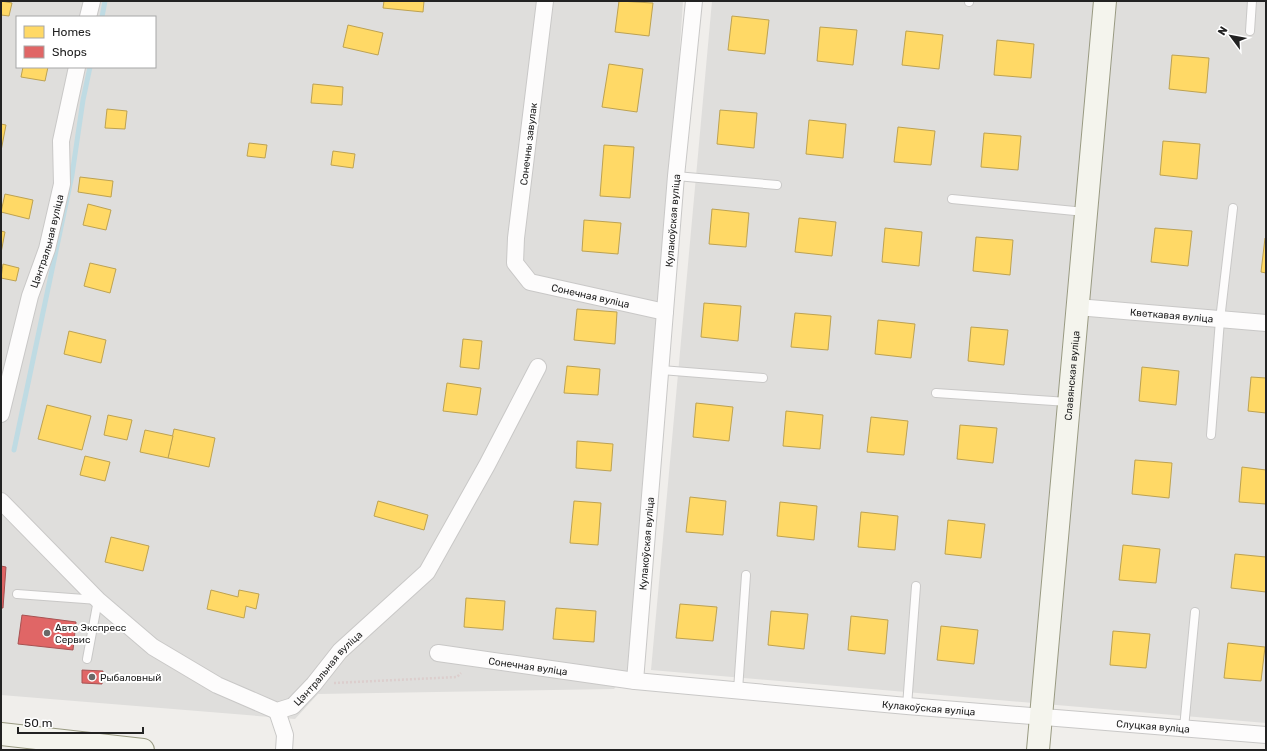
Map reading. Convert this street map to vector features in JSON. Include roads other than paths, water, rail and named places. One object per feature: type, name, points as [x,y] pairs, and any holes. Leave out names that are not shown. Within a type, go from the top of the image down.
[{"type":"street","points":[[88,16],[92,1]]},
{"type":"street","name":"Сонечны завулак","points":[[530,282],[515,263],[516,238],[545,1]]},
{"type":"street","name":"Кулакоўская вуліца","points":[[694,1],[676,176],[658,310],[661,370],[635,681],[1041,717]]},
{"type":"street","name":"Славянская вуліца","points":[[1038,750],[1105,1]]},
{"type":"street","name":"Цэнтральная вуліца","points":[[1,414],[30,296],[47,249],[62,184],[61,141],[77,68]]},
{"type":"street","name":"Сонечная вуліца","points":[[530,282],[658,310]]},
{"type":"street","name":"Кветкавая вуліца","points":[[1077,307],[1266,323]]},
{"type":"street","name":"Цэнтральная вуліца","points":[[277,711],[293,706],[314,684],[340,651],[427,572],[487,465],[538,367]]},
{"type":"street","points":[[1,501],[98,600],[153,647],[217,685],[277,711],[285,735],[284,750]]},
{"type":"street","name":"Сонечная вуліца","points":[[438,653],[635,681]]},
{"type":"street","name":"Слуцкая вуліца","points":[[1041,717],[1266,735]]},
{"type":"street","points":[[1,734],[143,750]]},
{"type":"lane","points":[[1250,31],[1252,1]]},
{"type":"lane","points":[[676,176],[778,185]]},
{"type":"lane","points":[[952,199],[1087,212]]},
{"type":"lane","points":[[1211,435],[1220,320],[1233,208]]},
{"type":"lane","points":[[661,370],[763,378]]},
{"type":"lane","points":[[936,393],[1068,402]]},
{"type":"lane","points":[[738,690],[746,575]]},
{"type":"lane","points":[[907,706],[916,586]]},
{"type":"lane","points":[[17,594],[98,600],[87,659]]},
{"type":"lane","points":[[1184,728],[1195,612]]},
{"type":"waterway","points":[[102,16],[105,1]]},
{"type":"waterway","points":[[14,450],[72,175],[83,100],[90,68]]},
{"type":"place","name":"Авто Экспресс Сервис","points":[[47,633]]},
{"type":"place","name":"Рыбаловный","points":[[92,677]]}]
